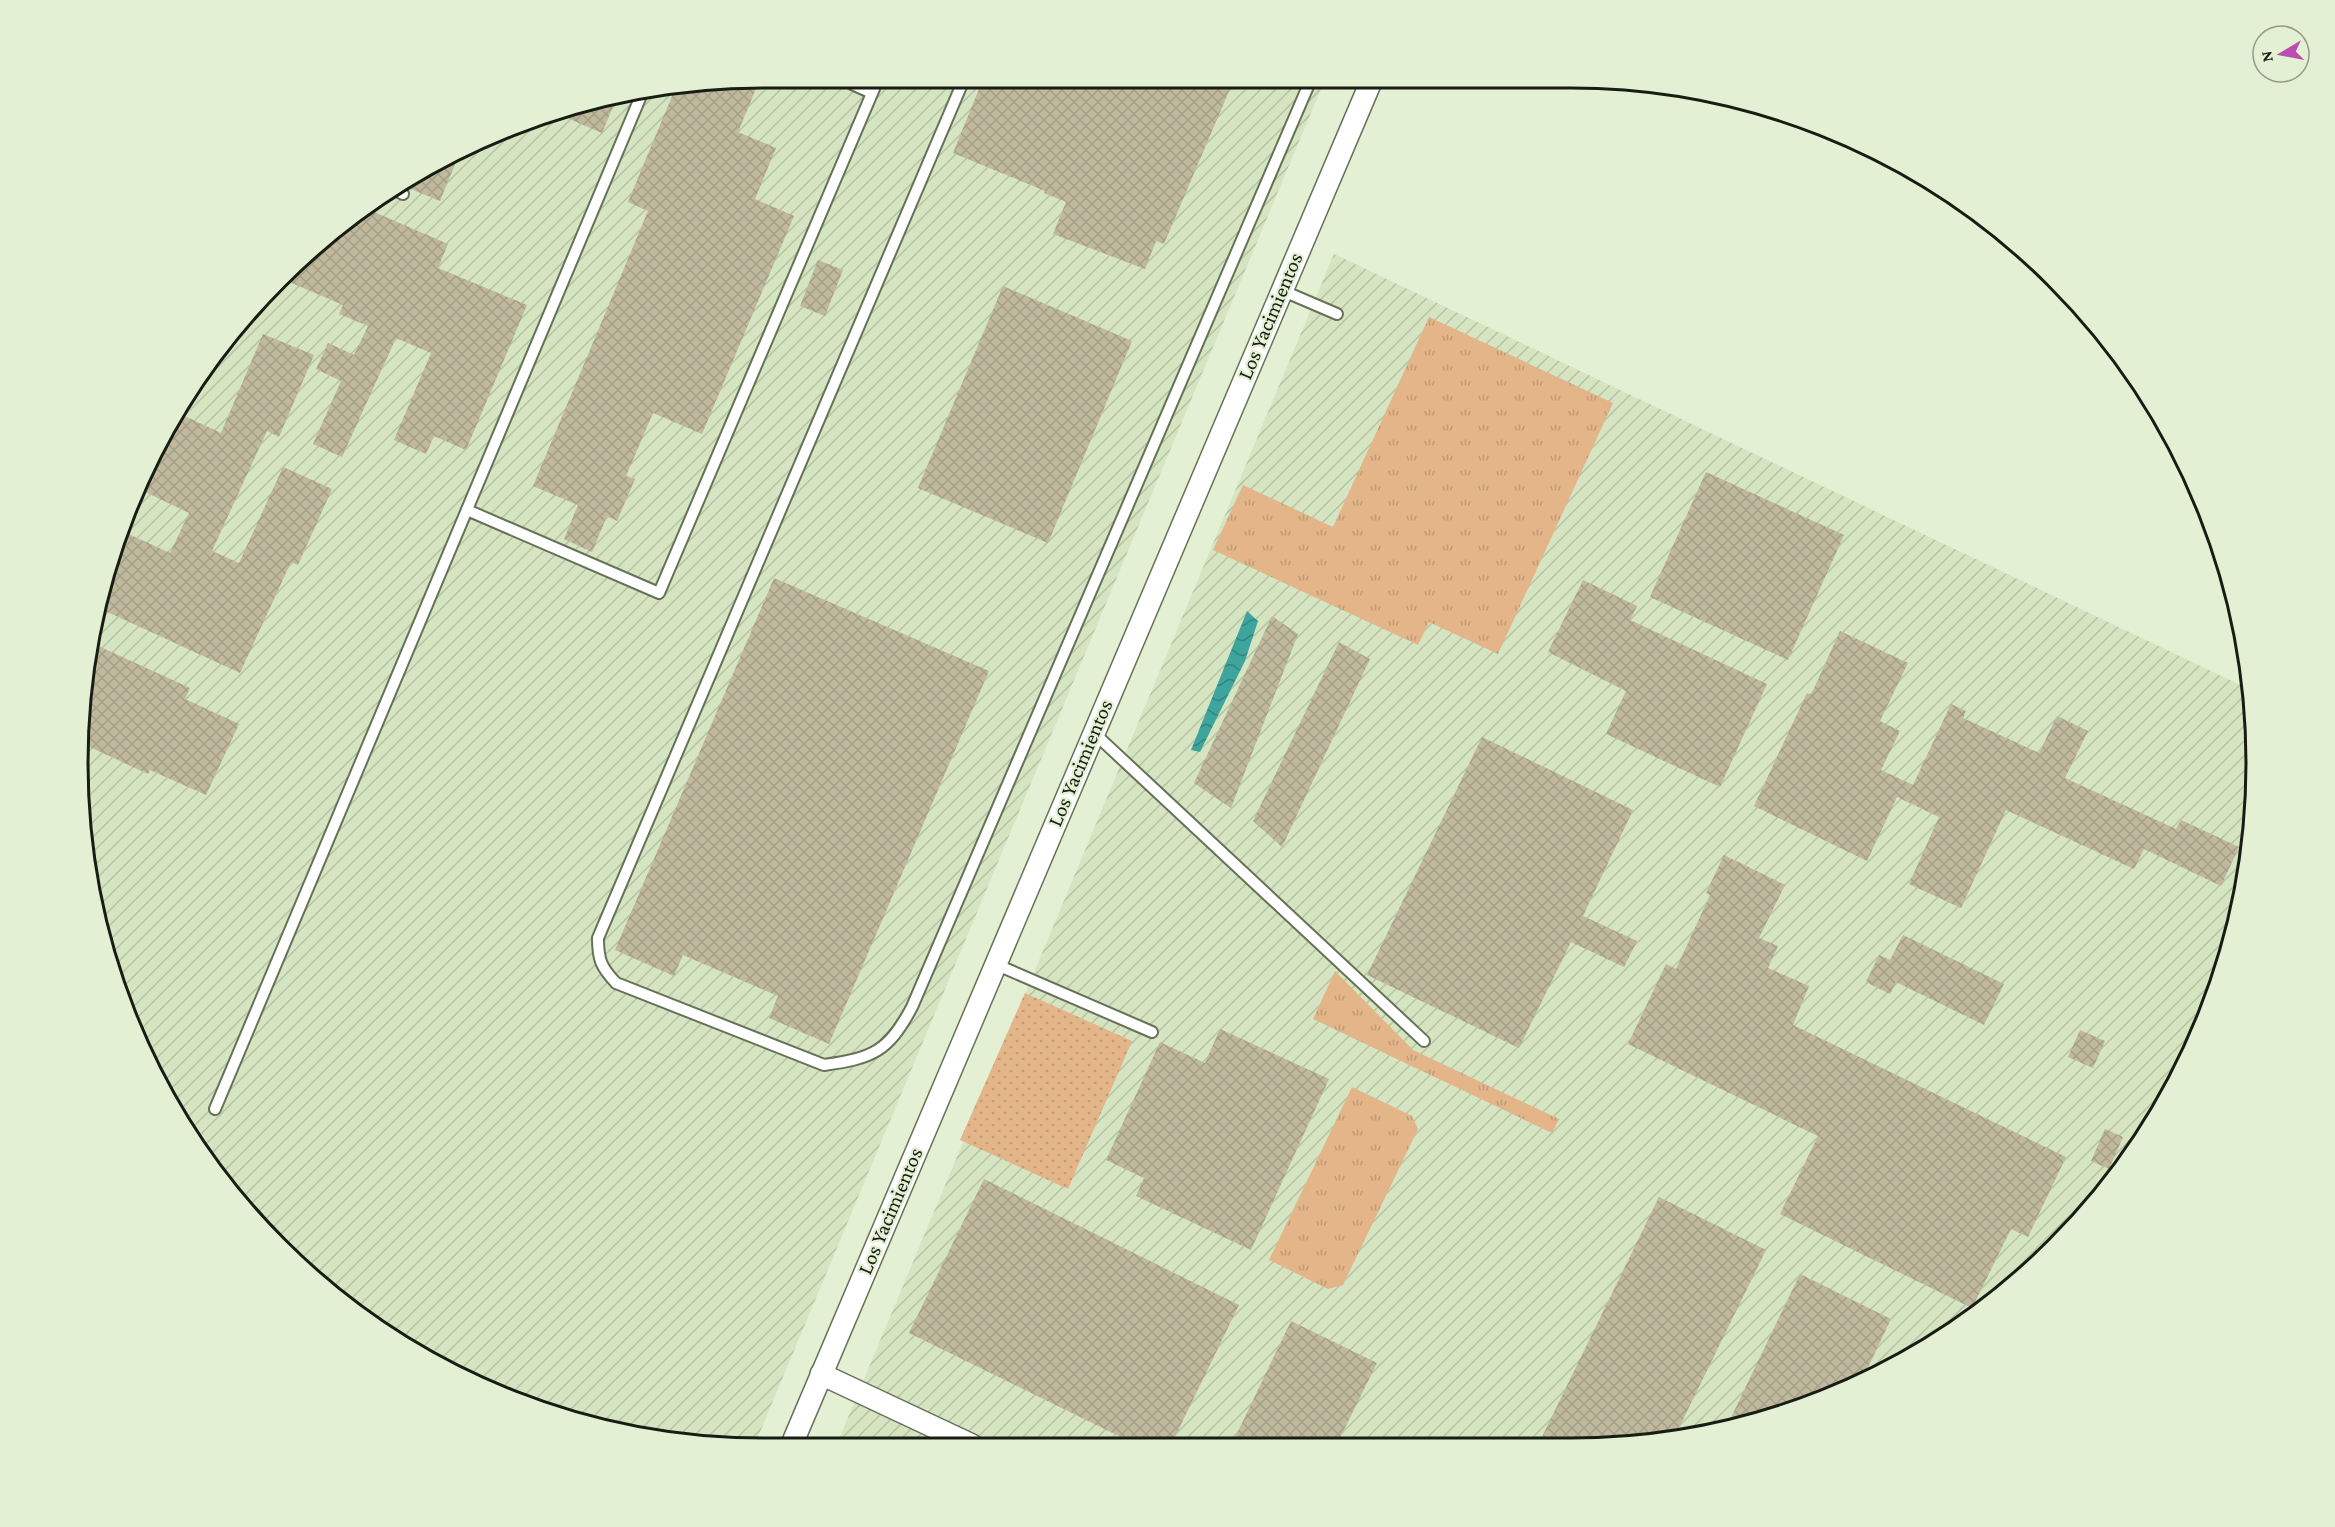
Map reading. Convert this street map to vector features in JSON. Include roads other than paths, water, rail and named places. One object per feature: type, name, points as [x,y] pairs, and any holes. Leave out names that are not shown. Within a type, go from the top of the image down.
[{"type":"street","name":"Los Yacimientos","points":[[794,1438],[1368,88]]},
{"type":"street","points":[[821,1374],[959,1438]]},
{"type":"lane","points":[[467,510],[659,593],[874,88]]},
{"type":"lane","points":[[960,88],[597,938],[598,957],[604,970],[616,983],[824,1065],[852,1061],[878,1052],[901,1028],[912,1007],[1307,88]]},
{"type":"lane","points":[[215,1109],[639,100]]},
{"type":"lane","points":[[1281,290],[1337,314]]},
{"type":"lane","points":[[1093,732],[1424,1041]]},
{"type":"lane","points":[[995,964],[1152,1032]]},
{"type":"water","points":[[1247,611],[1258,621],[1245,661],[1200,752],[1191,750]]}]
